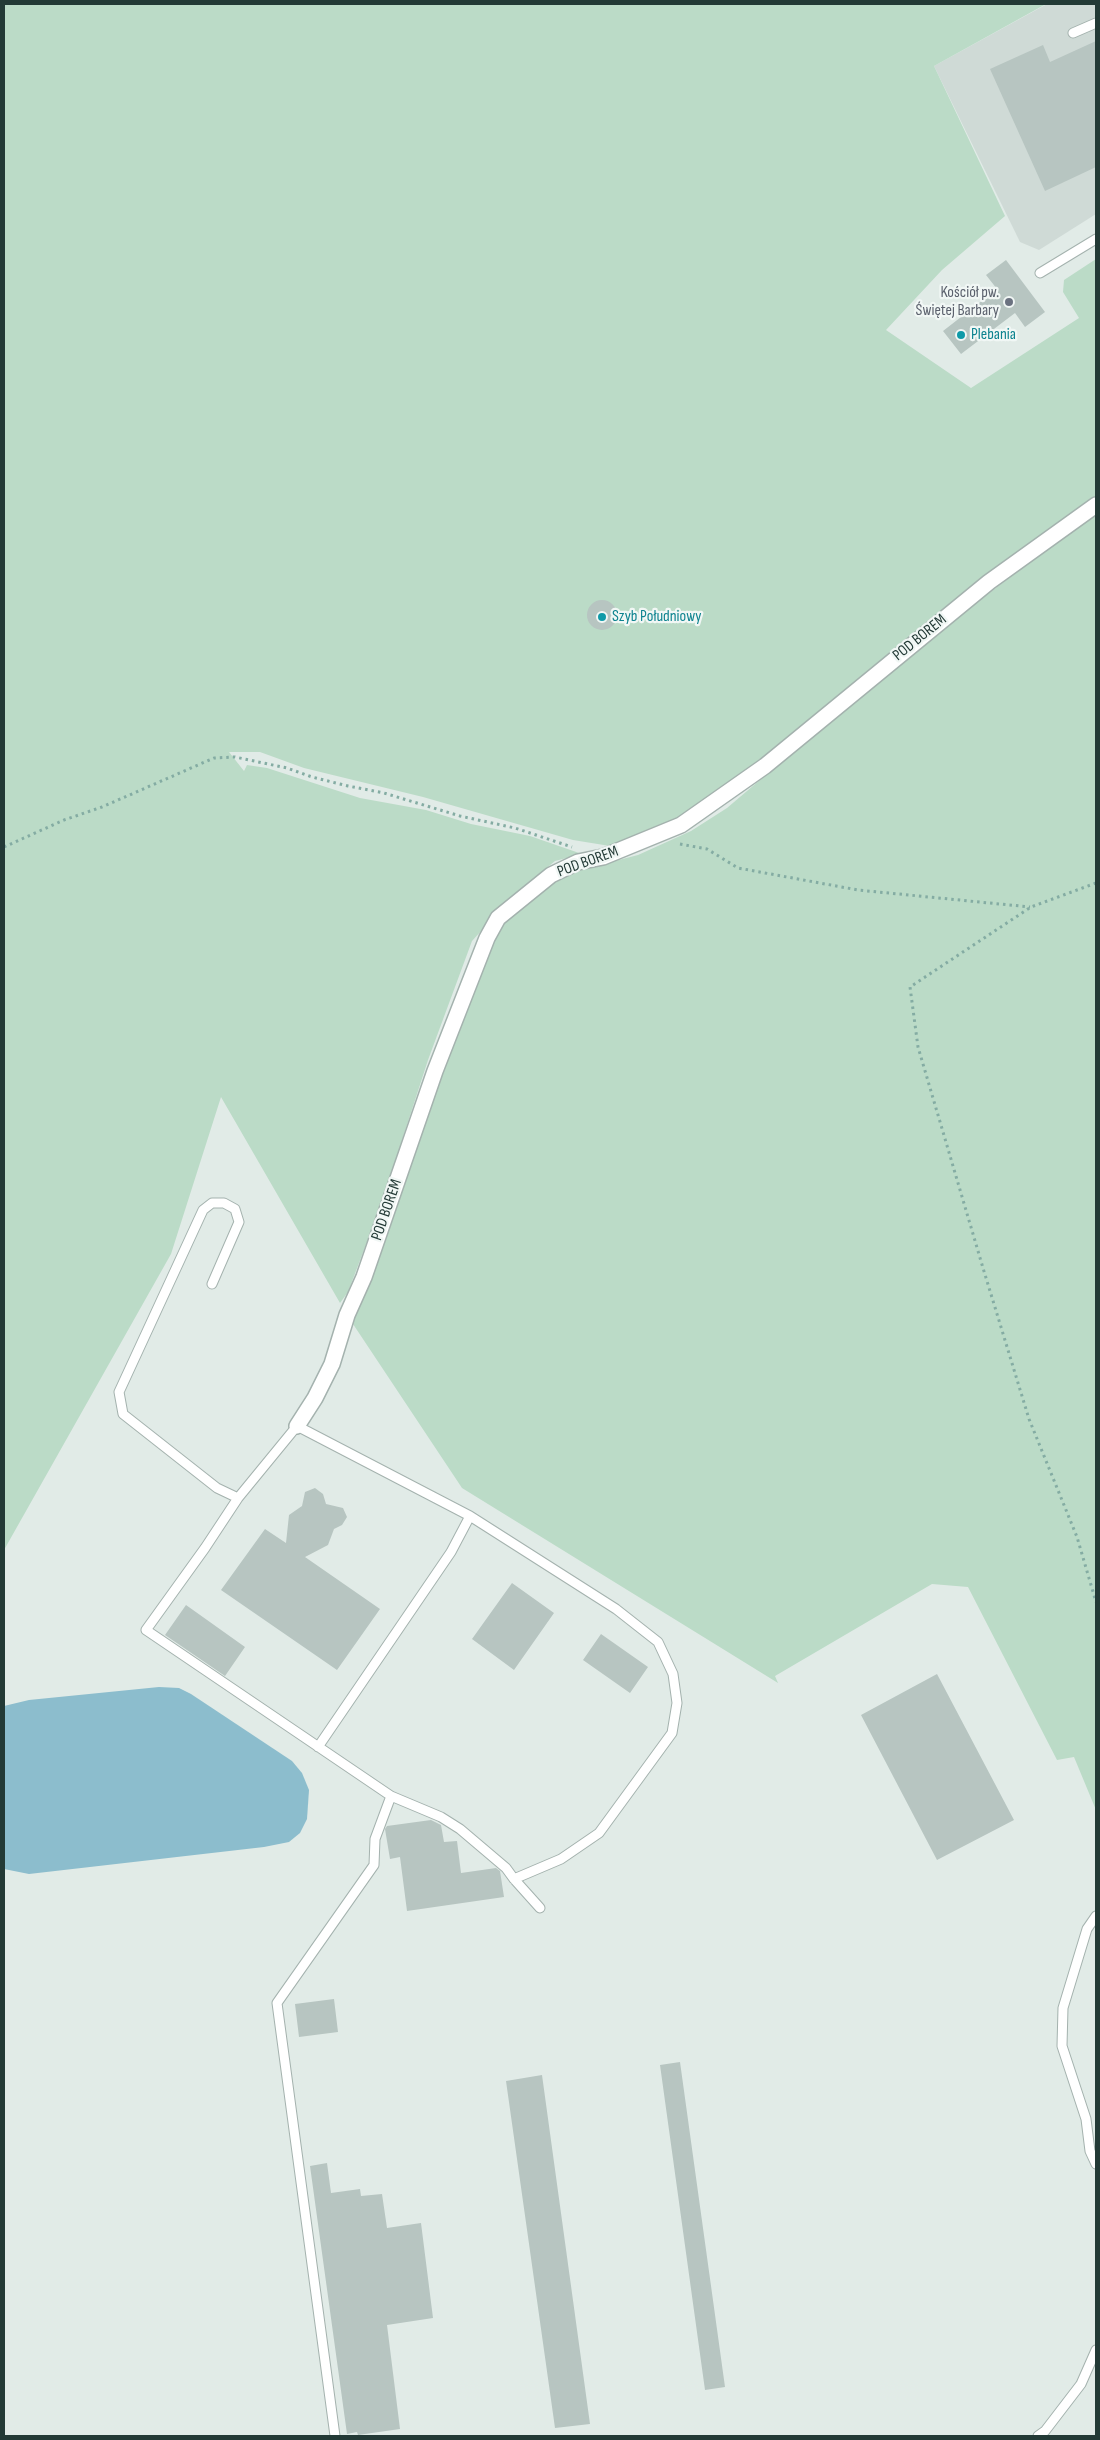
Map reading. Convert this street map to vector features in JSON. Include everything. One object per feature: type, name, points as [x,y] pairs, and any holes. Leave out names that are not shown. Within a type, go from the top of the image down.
[{"type":"street","name":"POD BOREM","points":[[297,1426],[315,1398],[332,1364],[347,1315],[364,1277],[434,1071],[487,938],[498,918],[552,875],[578,862],[603,857],[681,826],[764,766],[989,582],[1096,505]]},
{"type":"lane","points":[[1073,33],[1096,23]]},
{"type":"lane","points":[[1040,273],[1096,239]]},
{"type":"lane","points":[[212,1284],[239,1222],[235,1209],[224,1203],[212,1202],[203,1210],[119,1392],[123,1414],[217,1488],[238,1498]]},
{"type":"lane","points":[[514,1878],[561,1859],[599,1832],[672,1733],[677,1704],[673,1674],[658,1642],[616,1609],[470,1516],[297,1426],[238,1498],[205,1548],[146,1630],[391,1796],[441,1817],[460,1829],[506,1868],[514,1878],[540,1908]]},
{"type":"lane","points":[[318,1747],[451,1552],[470,1516]]},
{"type":"lane","points":[[335,2436],[277,2003],[374,1865],[375,1839],[391,1796]]},
{"type":"lane","points":[[1096,1916],[1087,1929],[1063,2008],[1062,2046],[1086,2119],[1090,2151],[1096,2164]]},
{"type":"lane","points":[[1038,2436],[1045,2431],[1081,2384],[1096,2350]]},
{"type":"path","points":[[4,847],[214,758],[235,757],[287,768],[312,777],[384,793],[460,816],[515,828],[578,849]]},
{"type":"path","points":[[652,838],[707,849],[738,868],[812,882],[858,890],[1031,907]]},
{"type":"path","points":[[1096,882],[1031,907],[910,987],[918,1047],[982,1268],[1029,1419],[1077,1537],[1096,1602]]},
{"type":"shaded area","points":[[1047,4],[1096,4],[1096,214],[1039,250],[1020,242],[934,66]]},
{"type":"green space","points":[[4,4],[1046,4],[934,66],[1005,216],[942,270],[886,330],[971,388],[1079,318],[1063,292],[1064,280],[1096,259],[1096,497],[928,622],[762,758],[679,821],[610,846],[573,840],[423,797],[304,768],[260,752],[229,752],[244,771],[247,765],[267,768],[360,798],[426,810],[471,824],[530,836],[582,854],[555,861],[514,895],[472,941],[428,1060],[382,1202],[348,1292],[340,1303],[221,1097],[171,1254],[4,1550]]},
{"type":"green space","points":[[1096,513],[1096,1810],[1074,1757],[1057,1760],[968,1587],[932,1584],[775,1676],[778,1683],[462,1488],[351,1321],[443,1066],[493,936],[516,910],[557,876],[638,855],[691,831],[727,808],[913,650]]},
{"type":"water","points":[[159,1687],[179,1688],[191,1694],[292,1761],[302,1773],[309,1790],[307,1819],[300,1833],[289,1842],[264,1847],[29,1874],[4,1869],[4,1706],[29,1700]]},
{"type":"building","points":[[1096,41],[1096,167],[1045,191],[990,69],[1043,45],[1050,62]]},
{"type":"building","name":"Kościół pw. Świętej Barbary","points":[[1006,260],[1045,312],[1025,327],[1015,313],[961,354],[943,331],[997,289],[986,275]]},
{"type":"building","name":"Szyb Południowy","points":[[602,600],[613,604],[617,615],[613,626],[602,630],[591,626],[587,615],[591,604]]},
{"type":"building","points":[[315,1488],[323,1494],[326,1504],[343,1508],[347,1517],[342,1525],[334,1529],[328,1545],[305,1557],[380,1609],[337,1670],[221,1590],[265,1529],[286,1543],[289,1515],[302,1506],[305,1492]]},
{"type":"building","points":[[512,1583],[554,1613],[514,1670],[472,1639]]},
{"type":"building","points":[[186,1605],[245,1647],[225,1676],[165,1635]]},
{"type":"building","points":[[601,1634],[648,1667],[630,1693],[583,1660]]},
{"type":"building","points":[[937,1674],[1014,1820],[937,1860],[861,1715]]},
{"type":"building","points":[[431,1820],[441,1825],[444,1842],[457,1841],[461,1873],[496,1868],[500,1871],[504,1897],[407,1911],[400,1857],[390,1859],[385,1829],[387,1826]]},
{"type":"building","points":[[334,1999],[338,2032],[299,2037],[295,2004]]},
{"type":"building","points":[[680,2062],[725,2387],[705,2390],[660,2065]]},
{"type":"building","points":[[542,2075],[590,2424],[555,2428],[506,2081]]},
{"type":"building","points":[[327,2163],[331,2193],[360,2189],[361,2196],[382,2194],[387,2228],[421,2223],[433,2318],[387,2325],[400,2429],[358,2435],[357,2432],[347,2434],[310,2166]]},
{"type":"place","name":"Kościół pw. Świętej Barbary","points":[[1009,302]]},
{"type":"place","name":"Plebania","points":[[961,335]]},
{"type":"place","name":"Szyb Południowy","points":[[602,617]]}]
